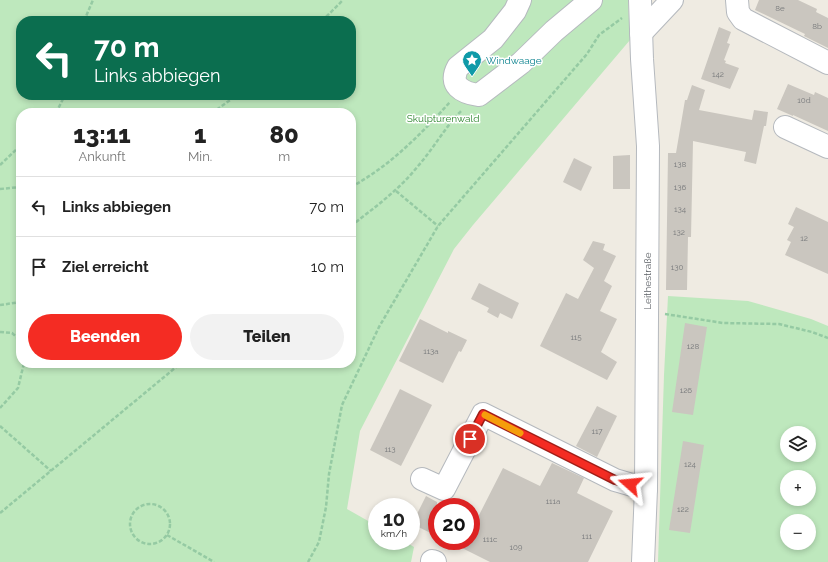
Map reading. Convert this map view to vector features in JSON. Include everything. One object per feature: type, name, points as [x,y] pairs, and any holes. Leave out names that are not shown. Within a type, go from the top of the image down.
[{"type":"street","points":[[520,0],[515,11],[493,39],[458,67],[455,72],[457,85],[470,92],[521,62],[554,31],[591,0]]},
{"type":"street","points":[[641,33],[672,0]]},
{"type":"street","points":[[737,0],[738,12],[743,19],[828,63]]},
{"type":"street","name":"Leithestraße","points":[[640,2],[642,60],[648,146],[646,489],[643,562]]},
{"type":"street","points":[[785,127],[828,147]]},
{"type":"street","points":[[422,479],[444,489],[483,414],[615,480],[646,489]]},
{"type":"path","points":[[86,16],[93,0]]},
{"type":"path","points":[[327,16],[343,0]]},
{"type":"path","points":[[308,562],[318,542],[326,507],[342,405],[379,327],[438,226],[587,54],[599,35],[640,2]]},
{"type":"path","points":[[356,184],[395,157],[427,127],[470,92]]},
{"type":"path","points":[[356,222],[396,191],[419,166],[457,116],[470,92]]},
{"type":"path","points":[[219,108],[230,100]]},
{"type":"path","points":[[0,165],[16,150]]},
{"type":"path","points":[[0,189],[16,187]]},
{"type":"path","points":[[396,191],[438,226]]},
{"type":"path","points":[[0,305],[16,303]]},
{"type":"path","points":[[647,311],[723,323],[780,324],[812,332],[828,338]]},
{"type":"path","points":[[0,332],[12,333],[16,337]]},
{"type":"path","points":[[0,408],[18,388],[23,368]]},
{"type":"path","points":[[0,513],[175,368]]},
{"type":"path","points":[[0,426],[51,471]]},
{"type":"path","points":[[148,503],[161,506],[169,516],[170,529],[167,535],[157,543],[144,543],[138,540],[133,535],[130,528],[129,521],[131,515],[141,505],[148,503]]},
{"type":"path","points":[[167,535],[214,562]]},
{"type":"green space","name":"Skulpturenwald","points":[[0,0],[628,0],[630,40],[454,249],[360,431],[347,509],[368,521],[368,550],[413,550],[411,562],[0,562]]},
{"type":"green space","points":[[668,296],[748,301],[811,319],[828,326],[828,562],[658,562]]},
{"type":"building","points":[[759,0],[798,0],[817,9],[816,12],[828,18],[828,48],[804,36],[805,34],[755,10]]},
{"type":"building","points":[[719,27],[731,32],[727,43],[730,44],[724,60],[726,61],[725,63],[739,68],[730,89],[701,79]]},
{"type":"building","points":[[788,84],[814,95],[815,92],[828,98],[828,131],[777,109]]},
{"type":"building","points":[[692,85],[705,90],[699,110],[752,120],[754,110],[768,112],[756,164],[744,161],[746,152],[693,141],[691,237],[688,237],[687,290],[666,290],[668,153],[676,153],[685,100],[687,100]]},
{"type":"building","points":[[630,155],[630,189],[613,189],[613,156]]},
{"type":"building","points":[[574,158],[592,167],[581,191],[563,182]]},
{"type":"building","points":[[796,207],[828,222],[828,274],[785,255],[791,242],[787,240],[794,227],[788,224]]},
{"type":"building","points":[[593,241],[605,244],[603,250],[616,256],[604,281],[612,286],[600,311],[617,319],[601,352],[617,362],[607,380],[540,346],[566,293],[578,299],[594,268],[583,260]]},
{"type":"building","points":[[479,283],[519,303],[512,319],[500,313],[498,318],[487,312],[489,308],[471,299]]},
{"type":"building","points":[[420,319],[448,333],[448,331],[467,340],[461,352],[459,351],[443,383],[399,361]]},
{"type":"building","points":[[685,323],[707,327],[693,415],[672,412]]},
{"type":"building","points":[[400,389],[432,405],[401,466],[370,450]]},
{"type":"building","points":[[597,406],[617,416],[597,457],[576,446]]},
{"type":"building","points":[[683,441],[704,445],[690,533],[669,530]]},
{"type":"building","points":[[552,463],[584,478],[577,493],[613,511],[588,562],[490,562],[466,550],[480,550],[480,513],[503,468],[540,486]]},
{"type":"building","points":[[426,496],[430,498],[428,498],[428,532],[420,528],[420,508]]},
{"type":"slow traffic","points":[[485,415],[520,433]]},
{"type":"place","name":"Windwaage","points":[[472,77]]},
{"type":"route","points":[[470,439],[483,414],[615,480],[630,484]]}]
